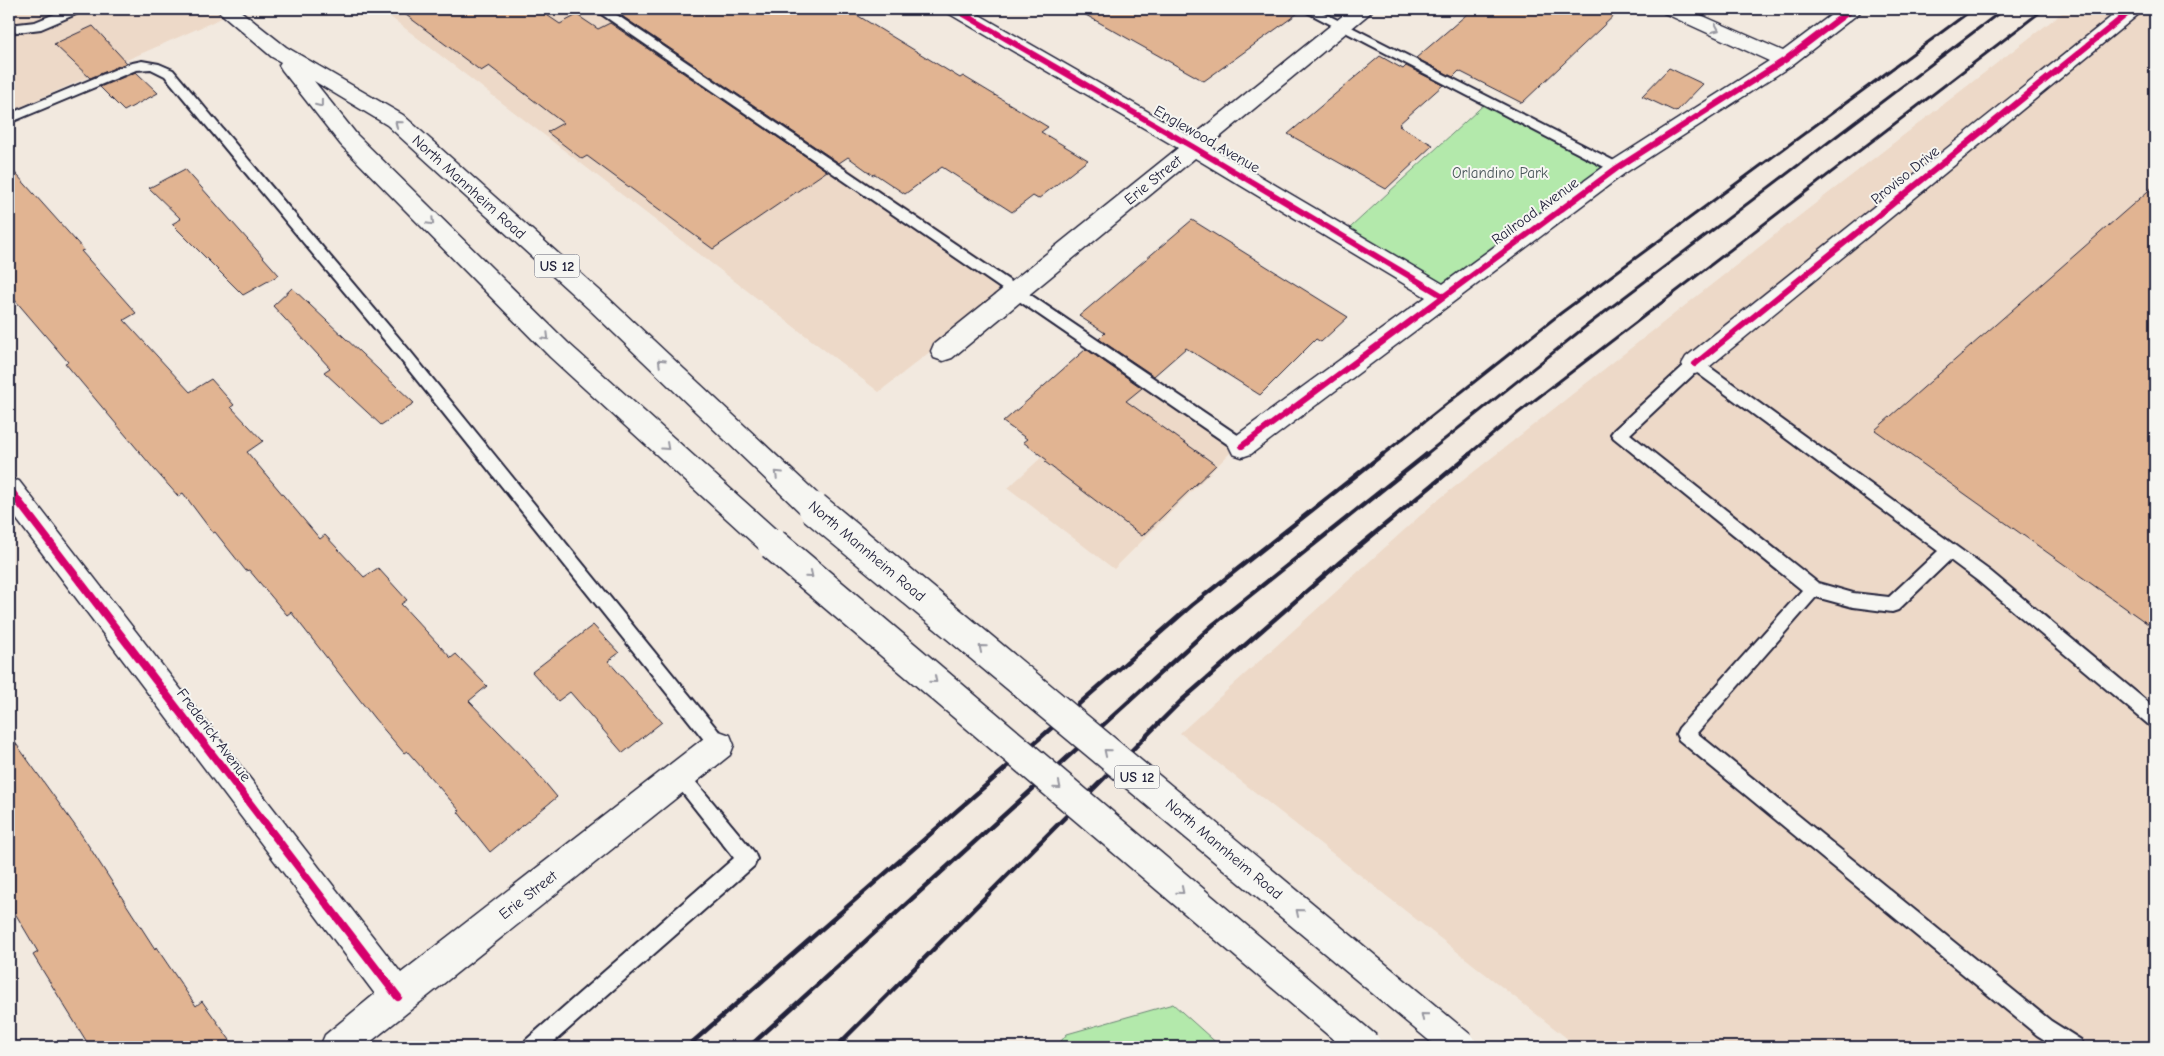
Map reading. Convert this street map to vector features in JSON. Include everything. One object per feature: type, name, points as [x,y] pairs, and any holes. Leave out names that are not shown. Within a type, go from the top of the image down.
[{"type":"street","name":"North Mannheim Road","points":[[226,9],[279,52],[395,120],[598,303],[814,508],[1461,1047]]},
{"type":"street","name":"Englewood Avenue","points":[[955,9],[1194,147],[1443,296]]},
{"type":"street","name":"Erie Street","points":[[943,351],[1363,9]]},
{"type":"street","points":[[1672,9],[1785,60]]},
{"type":"street","name":"Railroad Avenue","points":[[1242,446],[1617,168],[1785,60],[1852,9]]},
{"type":"street","name":"Proviso Drive","points":[[1695,364],[2133,9]]},
{"type":"street","name":"North Mannheim Road","points":[[279,52],[349,140],[559,350],[773,544],[1366,1047]]},
{"type":"street","name":"Frederick Avenue","points":[[9,489],[398,997]]},
{"type":"street","name":"Erie Street","points":[[337,1047],[719,745]]},
{"type":"lane","points":[[9,29],[37,26],[78,9]]},
{"type":"lane","points":[[600,9],[1242,446]]},
{"type":"lane","points":[[1307,9],[1617,168]]},
{"type":"lane","points":[[9,119],[145,63],[157,66],[169,73],[412,362],[719,745]]},
{"type":"lane","points":[[1949,551],[1892,605],[1853,600],[1813,589],[1618,434],[1695,364],[1984,576],[2155,719]]},
{"type":"lane","points":[[1813,589],[1685,734],[2044,1028],[2074,1047]]},
{"type":"lane","points":[[534,1047],[747,859],[680,776]]},
{"type":"shaded area","points":[[9,9],[213,9],[224,17],[9,112]]},
{"type":"shaded area","points":[[380,9],[614,9],[1017,283],[879,392]]},
{"type":"shaded area","points":[[2067,9],[2155,9],[2155,1047],[1578,1047],[1180,733],[1433,504],[1772,237]]},
{"type":"shaded area","points":[[1134,372],[1241,442],[1114,569],[1008,488]]},
{"type":"green space","name":"Orlandino Park","points":[[1490,99],[1616,163],[1434,297],[1338,239]]},
{"type":"green space","points":[[1173,1004],[1221,1047],[1056,1047],[1067,1034]]},
{"type":"building","points":[[398,9],[538,9],[560,24],[577,15],[598,29],[610,23],[827,171],[713,249],[587,156],[582,159],[547,132],[563,123],[489,66],[481,71]]},
{"type":"building","points":[[635,9],[847,9],[960,78],[963,76],[1048,127],[1041,132],[1088,160],[1038,199],[1033,196],[1012,212],[942,167],[905,194],[848,157],[839,163],[622,16]]},
{"type":"building","points":[[1075,9],[1299,9],[1301,11],[1204,81]]},
{"type":"building","points":[[1473,9],[1621,9],[1522,103],[1459,71],[1453,77],[1416,58]]},
{"type":"building","points":[[93,26],[127,63],[90,78],[54,44]]},
{"type":"building","points":[[1380,56],[1403,69],[1406,66],[1443,85],[1399,124],[1401,125],[1399,126],[1433,145],[1386,189],[1288,134]]},
{"type":"building","points":[[1669,68],[1703,84],[1676,112],[1642,96]]},
{"type":"building","points":[[136,72],[158,93],[124,111],[100,87]]},
{"type":"building","points":[[9,166],[84,250],[81,251],[136,313],[124,320],[190,392],[211,379],[234,405],[231,407],[263,441],[247,452],[320,539],[325,535],[364,577],[378,568],[407,600],[401,604],[451,658],[456,654],[487,686],[469,701],[526,760],[557,797],[490,852],[458,812],[460,811],[407,751],[404,753],[374,718],[291,612],[287,615],[249,570],[246,571],[215,532],[213,533],[183,493],[178,496],[154,469],[65,363],[68,362],[9,293]]},
{"type":"building","points":[[185,169],[279,275],[243,295],[172,224],[181,219],[149,188]]},
{"type":"building","points":[[2155,185],[2155,629],[1875,430]]},
{"type":"building","points":[[1192,220],[1348,317],[1321,342],[1316,339],[1260,395],[1186,348],[1154,376],[1099,339],[1105,333],[1079,316]]},
{"type":"building","points":[[292,288],[414,403],[381,425],[324,372],[330,368],[273,306]]},
{"type":"building","points":[[1086,349],[1142,388],[1126,401],[1216,465],[1142,536],[1045,462],[1047,460],[1023,442],[1027,439],[1003,422]]},
{"type":"building","points":[[593,625],[619,653],[608,661],[662,722],[623,753],[570,692],[558,701],[532,672]]},
{"type":"building","points":[[9,734],[81,834],[155,949],[156,947],[196,1006],[202,1001],[235,1047],[90,1047],[33,955],[38,952],[9,903]]},
{"type":"railway","points":[[1382,455],[1561,313],[1973,9]]},
{"type":"railway","points":[[1425,455],[1585,327],[2004,9]]},
{"type":"railway","points":[[1468,455],[1518,413],[2044,9]]},
{"type":"railway","points":[[687,1047],[1192,605],[1383,454]]},
{"type":"railway","points":[[749,1047],[1214,624],[1427,454]]},
{"type":"railway","points":[[836,1047],[1181,701],[1340,562],[1470,454]]},
{"type":"cycle path","points":[[955,9],[1193,147],[1443,296]]},
{"type":"cycle path","points":[[1242,446],[1617,168],[1785,60],[1852,9]]},
{"type":"cycle path","points":[[1695,364],[2133,9]]},
{"type":"cycle path","points":[[9,489],[398,997]]}]
